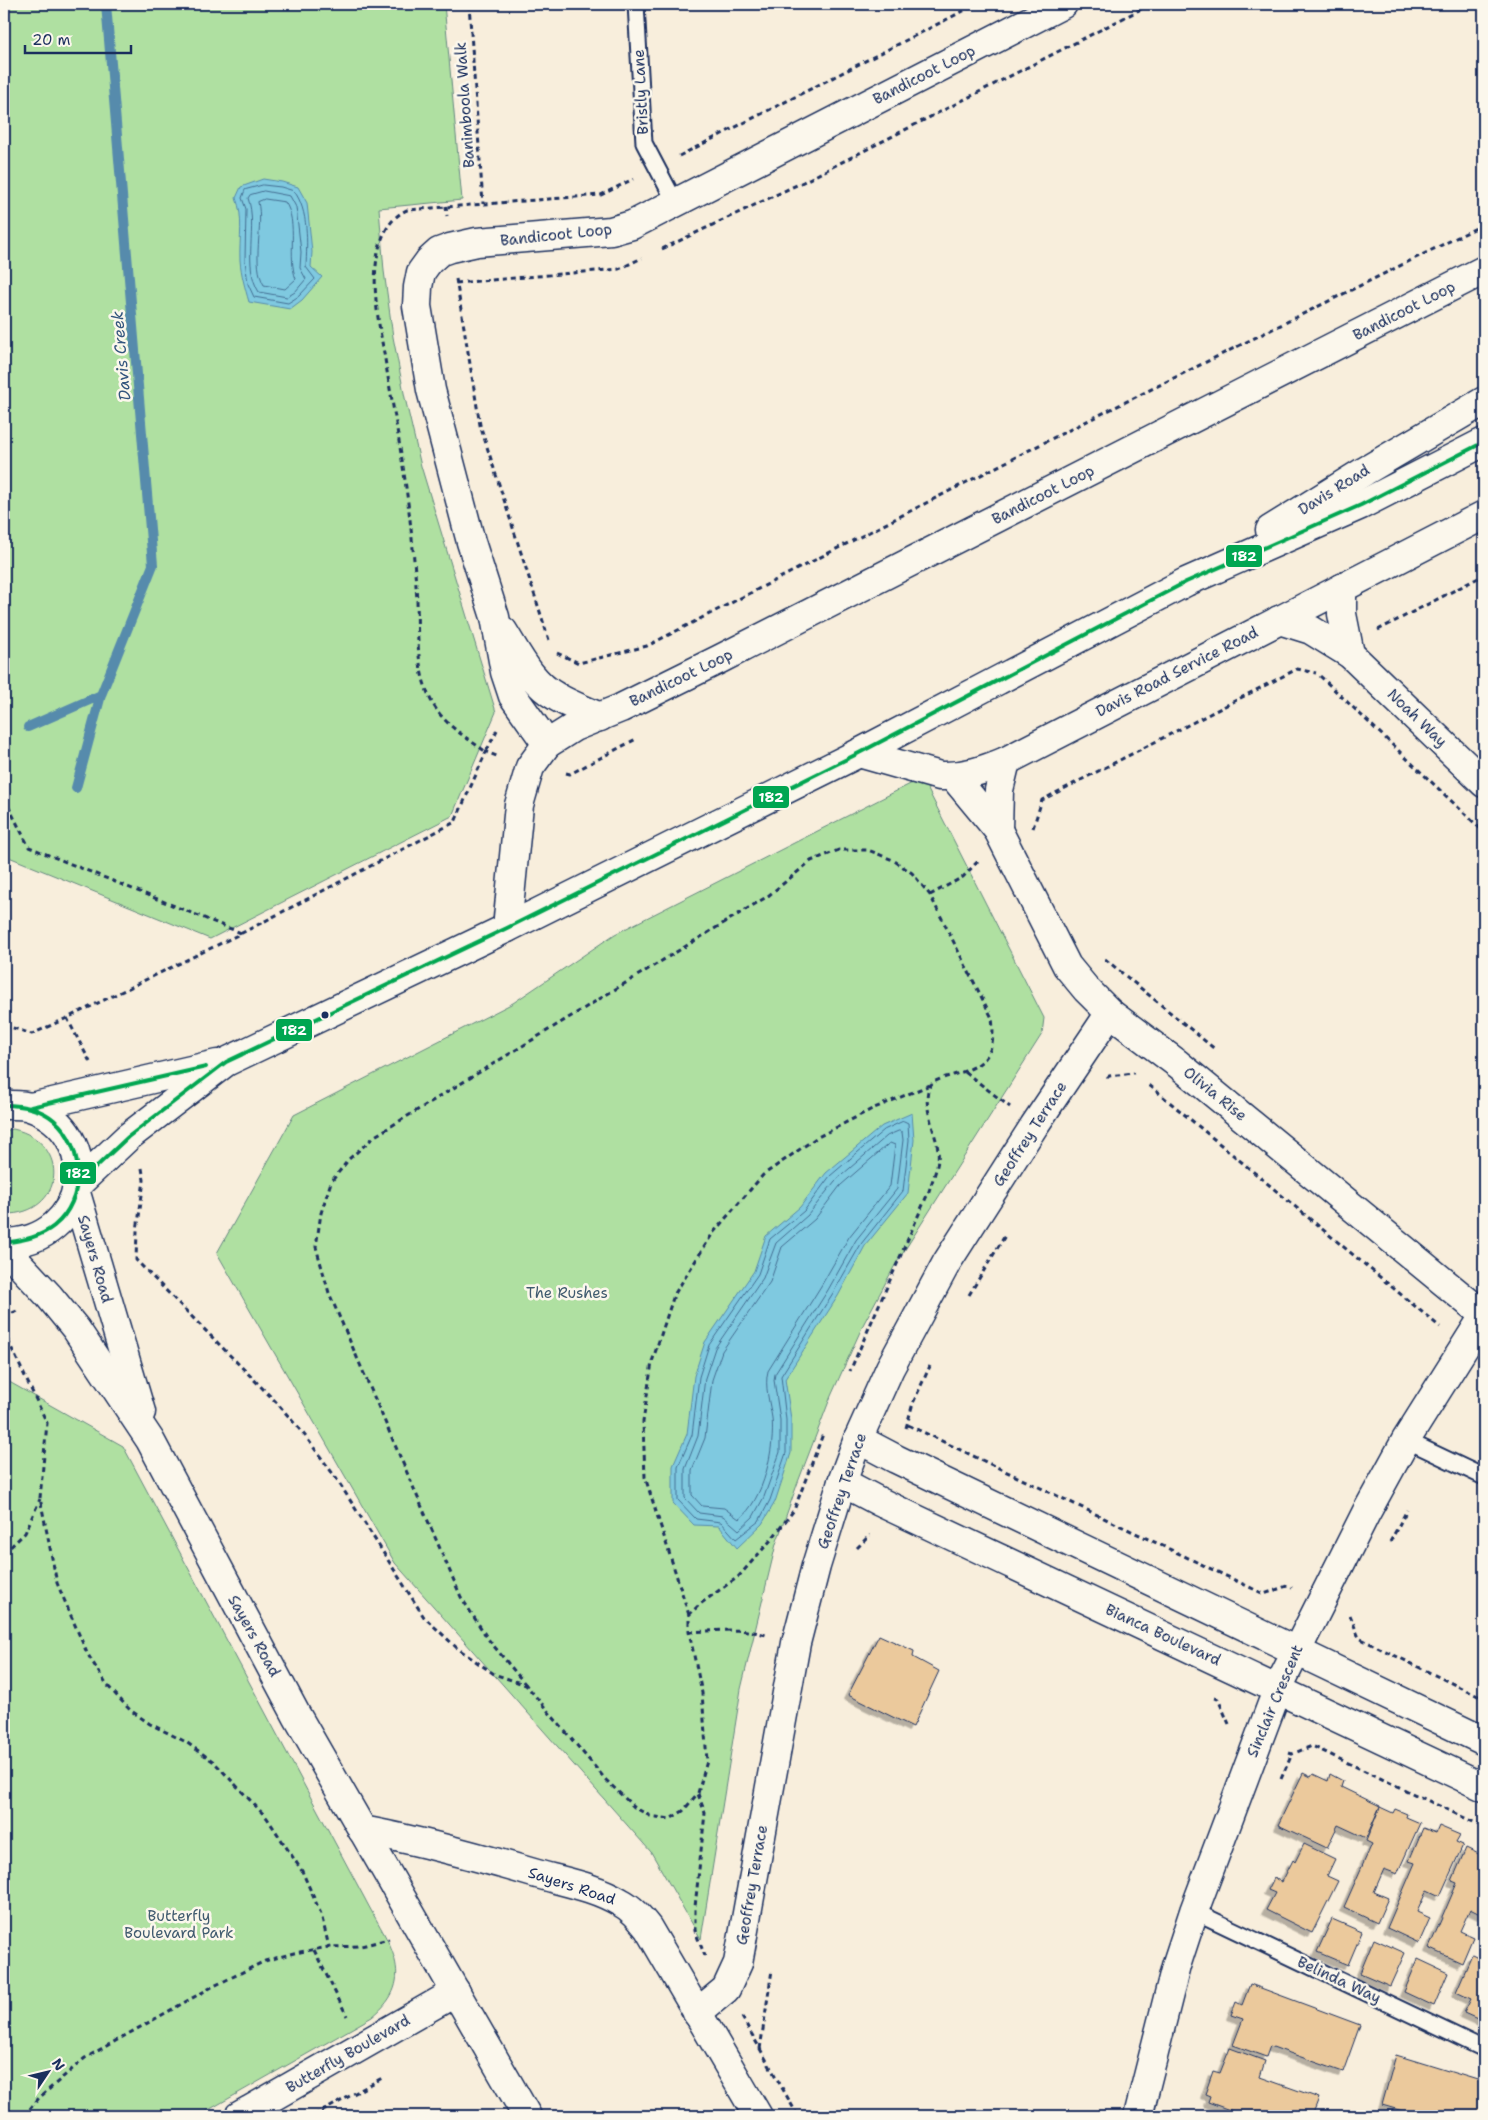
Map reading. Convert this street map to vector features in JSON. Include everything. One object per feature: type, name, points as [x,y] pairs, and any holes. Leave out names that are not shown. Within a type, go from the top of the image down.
[{"type":"street","name":"Bandicoot Loop","points":[[547,744],[513,696],[505,672],[495,617],[471,542],[430,390],[417,306],[421,272],[429,261],[440,252],[476,242],[611,231],[632,224],[1063,4]]},
{"type":"street","name":"Bandicoot Loop","points":[[508,928],[519,805],[530,767],[547,744],[574,727],[600,717],[720,659],[1484,270]]},
{"type":"street","name":"Davis Road","points":[[1186,582],[1365,470],[1484,401]]},
{"type":"street","name":"Davis Road","points":[[77,1188],[128,1137],[226,1062],[508,928],[860,753],[1186,582],[1361,505],[1484,442]]},
{"type":"street","name":"Davis Road Service Road","points":[[860,753],[940,776],[975,773],[1006,761],[1484,516]]},
{"type":"street","points":[[1342,588],[1342,614],[1350,654]]},
{"type":"street","name":"Bandicoot Loop","points":[[495,617],[526,669],[540,685],[556,697],[600,717]]},
{"type":"street","name":"Noah Way","points":[[1279,620],[1311,630],[1350,654],[1484,783]]},
{"type":"street","name":"Olivia Rise","points":[[1001,837],[999,790],[1006,761]]},
{"type":"street","name":"Olivia Rise","points":[[954,776],[1001,837],[1068,966],[1110,1013],[1178,1064],[1484,1315]]},
{"type":"street","name":"Geoffrey Terrace","points":[[697,2013],[726,1989],[738,1962],[796,1643],[816,1566],[842,1482],[858,1439],[890,1368],[934,1285],[1034,1126],[1110,1013]]},
{"type":"street","name":"Davis Road","points":[[14,1101],[105,1090],[226,1062]]},
{"type":"street","name":"Sayers Road","points":[[14,1101],[52,1119],[68,1137],[77,1159],[77,1188],[150,1440]]},
{"type":"street","points":[[4,1243],[19,1243],[39,1237],[56,1226],[68,1211],[77,1188]]},
{"type":"street","name":"Sayers Road","points":[[4,1248],[49,1296],[76,1329],[150,1440],[236,1603],[521,2110]]},
{"type":"street","name":"Sinclair Crescent","points":[[1138,2116],[1176,1966],[1194,1911],[1278,1688],[1320,1601],[1406,1440],[1484,1315]]},
{"type":"street","points":[[858,1439],[1295,1652],[1484,1741]]},
{"type":"street","name":"Bianca Boulevard","points":[[842,1482],[880,1502],[1278,1688],[1484,1787]]},
{"type":"street","name":"Sayers Road","points":[[362,1830],[409,1838],[489,1860],[600,1892],[622,1902],[648,1928],[758,2116]]},
{"type":"street","name":"Butterfly Boulevard","points":[[239,2116],[456,1992]]},
{"type":"lane","name":"Bristly Lane","points":[[636,4],[644,143],[655,168],[675,202]]},
{"type":"lane","points":[[1406,1440],[1484,1477]]},
{"type":"lane","name":"Belinda Way","points":[[1194,1911],[1484,2049]]},
{"type":"path","name":"Banimboola Walk","points":[[469,4],[483,204]]},
{"type":"path","points":[[640,737],[570,774],[530,767],[486,752],[461,736],[443,719],[427,692],[421,668],[415,568],[408,500],[379,325],[375,286],[378,250],[385,231],[400,213],[407,210],[601,194],[977,4]]},
{"type":"path","points":[[553,651],[579,663],[647,646],[1051,439],[1484,224]]},
{"type":"path","points":[[450,248],[480,425],[550,643]]},
{"type":"path","points":[[1350,654],[1370,635],[1390,622],[1484,575]]},
{"type":"path","points":[[1038,836],[1034,828],[1042,800],[1297,669],[1317,673],[1484,832]]},
{"type":"path","points":[[4,1028],[10,1027],[32,1034],[242,933],[455,822],[486,752]]},
{"type":"path","points":[[4,798],[29,847],[242,933]]},
{"type":"path","points":[[930,895],[963,877],[1001,837],[1034,828]]},
{"type":"path","points":[[839,850],[868,850],[894,860],[912,873],[930,895],[992,1018],[994,1034],[991,1050],[984,1061],[965,1072],[936,1080],[930,1085],[872,1109],[816,1138],[763,1174],[713,1233],[674,1295],[652,1362],[643,1422],[645,1477],[690,1615],[689,1632],[702,1693],[707,1761],[698,1793],[683,1811],[670,1819],[650,1816],[634,1807],[606,1780],[488,1639],[461,1597],[329,1293],[316,1247],[321,1214],[331,1182],[349,1159],[375,1136],[768,896],[811,861],[839,850]]},
{"type":"path","points":[[1099,954],[1216,1050]]},
{"type":"path","points":[[67,1018],[105,1090]]},
{"type":"path","points":[[965,1072],[1034,1126]]},
{"type":"path","points":[[1104,1084],[1109,1076],[1133,1072],[1140,1078]]},
{"type":"path","points":[[848,1378],[929,1191],[937,1165],[938,1151],[927,1097],[930,1085]]},
{"type":"path","points":[[1148,1085],[1464,1347]]},
{"type":"path","points":[[128,1137],[142,1166],[144,1180],[137,1231],[136,1260],[278,1404],[306,1437],[336,1478],[424,1617],[457,1648],[494,1674],[526,1685]]},
{"type":"path","points":[[968,1297],[1010,1228]]},
{"type":"path","points":[[4,1332],[47,1423],[40,1498],[57,1583],[87,1654],[106,1684],[130,1710],[150,1724],[186,1742],[214,1762],[267,1818],[302,1871],[321,1914],[329,1947]]},
{"type":"path","points":[[896,1459],[913,1403],[934,1358]]},
{"type":"path","points":[[908,1424],[1264,1594],[1287,1586],[1351,1615],[1359,1638],[1484,1699]]},
{"type":"path","points":[[690,1615],[700,1604],[738,1576],[771,1540],[794,1510],[825,1430]]},
{"type":"path","points":[[4,1553],[25,1533],[40,1498]]},
{"type":"path","points":[[854,1552],[868,1534],[880,1502]]},
{"type":"path","points":[[1387,1549],[1409,1507]]},
{"type":"path","points":[[868,1534],[877,1538]]},
{"type":"path","points":[[1351,1615],[1356,1607]]},
{"type":"path","points":[[689,1632],[754,1631],[796,1643]]},
{"type":"path","points":[[1208,1695],[1218,1699],[1228,1724],[1258,1739],[1292,1754],[1312,1746],[1484,1827]]},
{"type":"path","points":[[24,2116],[39,2098],[85,2058],[265,1961],[329,1947],[361,1946],[421,1932]]},
{"type":"path","points":[[314,1950],[348,2018]]},
{"type":"path","points":[[314,2116],[382,2078]]},
{"type":"green space","points":[[4,4],[444,4],[462,200],[379,208],[384,271],[393,337],[405,398],[421,466],[496,712],[452,816],[210,939],[4,855]]},
{"type":"green space","name":"The Rushes","points":[[922,778],[1044,1018],[1042,1034],[894,1267],[864,1323],[831,1396],[798,1482],[776,1544],[741,1689],[701,1939],[651,1852],[395,1563],[217,1253],[294,1115],[513,1003],[615,934]]},
{"type":"green space","points":[[13,1129],[32,1136],[45,1148],[52,1162],[54,1177],[49,1191],[40,1203],[25,1211],[5,1214],[4,1131]]},
{"type":"green space","name":"Butterfly Boulevard Park","points":[[4,1379],[123,1446],[390,1945],[395,1960],[397,1974],[394,1988],[386,2002],[372,2017],[198,2116],[4,2116]]},
{"type":"water","points":[[263,179],[298,187],[307,203],[312,252],[311,267],[322,277],[302,300],[290,309],[249,302],[242,276],[240,260],[241,221],[236,198],[241,187]]},
{"type":"water","points":[[912,1113],[914,1140],[908,1193],[865,1246],[838,1296],[785,1379],[791,1419],[791,1453],[775,1502],[762,1524],[737,1548],[719,1526],[694,1525],[673,1503],[673,1466],[687,1434],[694,1376],[705,1342],[754,1271],[766,1236],[800,1207],[826,1173],[882,1126]]},
{"type":"building","points":[[879,1635],[914,1651],[913,1657],[939,1671],[913,1727],[848,1695]]},
{"type":"building","points":[[1303,1773],[1311,1777],[1313,1774],[1328,1781],[1330,1774],[1343,1781],[1341,1787],[1380,1806],[1366,1838],[1338,1825],[1327,1848],[1278,1825]]},
{"type":"building","points":[[1380,1807],[1393,1813],[1395,1809],[1407,1814],[1406,1817],[1420,1823],[1397,1874],[1384,1869],[1374,1892],[1388,1898],[1377,1923],[1344,1907],[1372,1844],[1366,1841]]},
{"type":"building","points":[[1439,1826],[1460,1835],[1456,1842],[1463,1845],[1440,1896],[1427,1890],[1417,1912],[1430,1918],[1419,1943],[1387,1928],[1415,1863],[1409,1861],[1423,1828],[1436,1833]]},
{"type":"building","points":[[1304,1844],[1335,1859],[1327,1876],[1338,1881],[1312,1933],[1266,1910],[1275,1893],[1268,1890],[1274,1878],[1282,1882],[1293,1860],[1295,1862]]},
{"type":"building","points":[[1466,1848],[1484,1858],[1484,1911],[1482,1915],[1470,1909],[1460,1931],[1473,1937],[1462,1963],[1429,1948],[1457,1883],[1452,1881]]},
{"type":"building","points":[[1332,1919],[1362,1932],[1348,1965],[1317,1952]]},
{"type":"building","points":[[1374,1939],[1405,1953],[1390,1986],[1360,1973]]},
{"type":"building","points":[[1472,1955],[1484,1961],[1484,2022],[1464,2013],[1471,1999],[1456,1992]]},
{"type":"building","points":[[1418,1959],[1448,1973],[1434,2006],[1404,1992]]},
{"type":"building","points":[[1250,1984],[1360,2025],[1343,2072],[1270,2046],[1266,2057],[1233,2045],[1243,2019],[1231,2015],[1236,2002],[1242,2005]]},
{"type":"building","points":[[1230,2048],[1265,2061],[1260,2077],[1319,2098],[1312,2116],[1246,2116],[1208,2102],[1210,2096],[1205,2094],[1213,2071],[1220,2073]]},
{"type":"building","points":[[1396,2055],[1484,2082],[1484,2116],[1420,2116],[1382,2105]]},
{"type":"waterway","name":"Davis Creek","points":[[76,788],[101,695],[153,565],[106,4]]},
{"type":"waterway","name":"Davis Creek","points":[[28,727],[101,695]]},
{"type":"transit line","name":"182","points":[[79,1183],[128,1137],[226,1062],[507,928],[859,753],[1186,582],[1361,505],[1484,442]]},
{"type":"transit line","name":"182","points":[[31,1107],[206,1067]]},
{"type":"transit line","name":"182","points":[[4,1105],[30,1108],[54,1120],[72,1144],[78,1173],[72,1202],[54,1226],[36,1236],[4,1243]]}]
